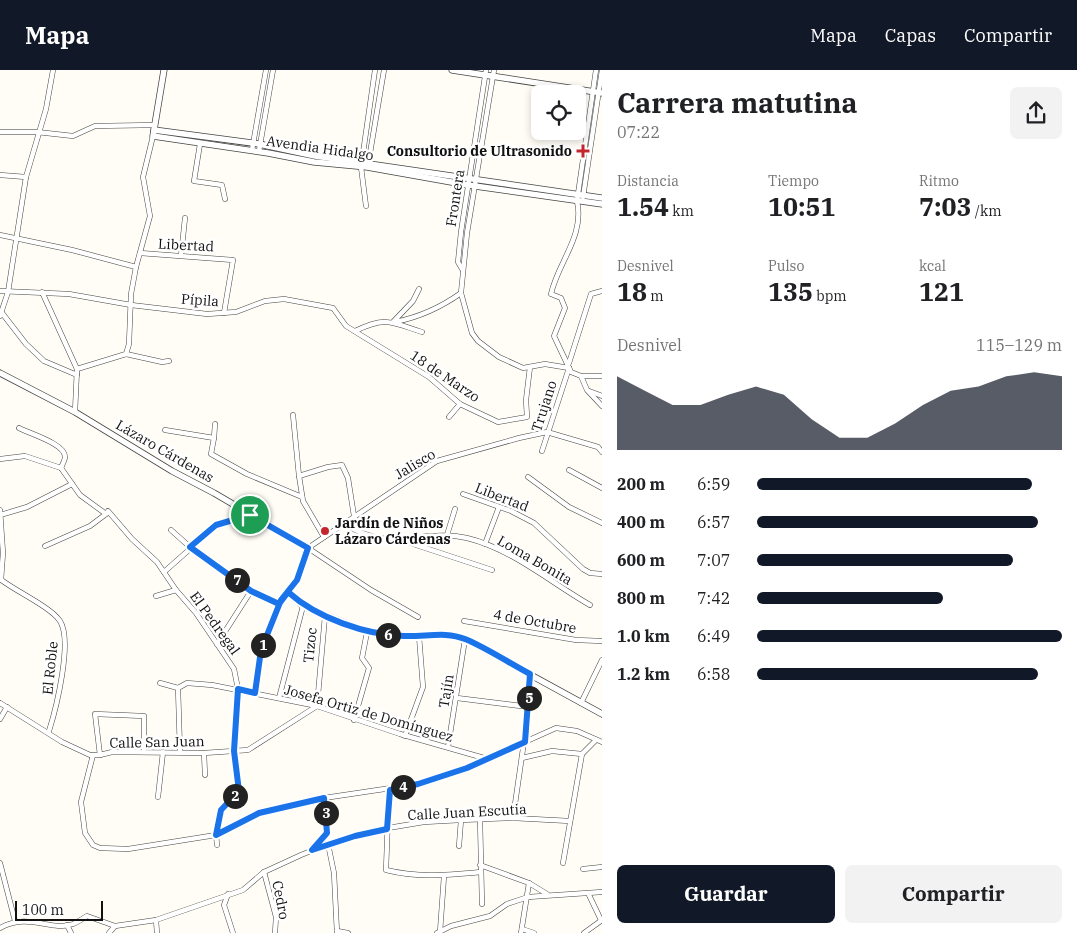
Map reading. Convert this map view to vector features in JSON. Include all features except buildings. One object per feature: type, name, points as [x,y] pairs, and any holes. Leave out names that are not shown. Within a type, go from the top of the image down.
[{"type":"street","points":[[54,70],[46,109],[37,132],[26,177],[8,292],[1,315],[26,344],[44,361],[77,372],[126,354],[146,359],[169,361]]},
{"type":"street","points":[[126,354],[129,344],[131,305],[136,267],[150,216],[143,177],[154,130],[164,70]]},
{"type":"street","points":[[256,147],[266,70]]},
{"type":"street","points":[[256,147],[273,70]]},
{"type":"street","points":[[366,206],[364,166],[375,70]]},
{"type":"street","points":[[364,166],[384,70]]},
{"type":"street","points":[[452,70],[493,73],[598,92]]},
{"type":"street","points":[[596,70],[598,92]]},
{"type":"street","points":[[602,70],[575,238],[554,283],[552,294],[561,298],[564,302],[564,313],[554,336],[571,372],[581,376],[602,376]]},
{"type":"street","name":"Frontera","points":[[472,182],[485,72]]},
{"type":"street","name":"Frontera","points":[[493,73],[458,262],[462,269],[460,293],[472,333],[476,340],[499,357],[517,367],[545,364],[569,365]]},
{"type":"street","points":[[0,132],[37,132],[73,136],[95,126],[154,130]]},
{"type":"street","name":"Avendia Hidalgo","points":[[154,130],[200,144],[256,147]]},
{"type":"street","name":"Avendia Hidalgo","points":[[154,130],[315,156],[364,166],[580,198],[602,204]]},
{"type":"street","points":[[200,144],[194,181],[222,185],[225,199]]},
{"type":"street","points":[[0,175],[26,177]]},
{"type":"street","name":"Avendia Hidalgo","points":[[580,198],[602,198]]},
{"type":"street","points":[[180,256],[185,218]]},
{"type":"street","points":[[0,235],[81,252],[136,267]]},
{"type":"street","name":"Libertad","points":[[140,253],[230,258],[233,262],[224,313]]},
{"type":"street","points":[[394,322],[412,301],[419,289]]},
{"type":"street","name":"Pípila","points":[[0,290],[8,292],[70,294],[131,305],[207,314],[236,312],[265,301],[284,299],[333,308],[342,323],[355,331]]},
{"type":"street","name":"Trujano","points":[[542,451],[586,306],[591,294],[602,291]]},
{"type":"street","points":[[42,292],[77,372],[76,412]]},
{"type":"street","points":[[355,331],[375,321],[394,322],[413,318],[441,307],[460,293]]},
{"type":"street","points":[[394,322],[422,332]]},
{"type":"street","name":"18 de Marzo","points":[[355,331],[429,377],[460,404],[498,422],[527,417],[526,400],[530,367]]},
{"type":"street","name":"Lázaro Cárdenas","points":[[0,373],[76,412],[172,472],[308,548],[371,590],[418,617]]},
{"type":"street","points":[[581,376],[586,390],[602,406]]},
{"type":"street","points":[[586,390],[602,396]]},
{"type":"street","points":[[449,417],[460,404]]},
{"type":"street","points":[[293,415],[302,497],[324,537]]},
{"type":"street","points":[[215,424],[211,454],[247,474],[302,497]]},
{"type":"street","points":[[0,459],[25,456],[61,468],[66,457],[64,451],[54,443],[18,428]]},
{"type":"street","points":[[166,430],[214,438]]},
{"type":"street","points":[[548,432],[598,447],[602,452]]},
{"type":"street","name":"Jalisco","points":[[308,548],[437,461],[519,438],[548,432]]},
{"type":"street","points":[[299,476],[328,467],[342,465],[348,478],[354,516]]},
{"type":"street","name":"El Pedregal","points":[[61,468],[80,494],[106,514],[108,511],[132,539],[151,554],[176,590],[196,613],[234,669],[238,689],[234,751],[239,791],[221,810],[216,835],[217,845]]},
{"type":"street","points":[[569,470],[602,488]]},
{"type":"street","points":[[528,477],[569,507],[602,523]]},
{"type":"street","points":[[1,579],[3,553],[0,513],[20,510],[72,484]]},
{"type":"street","name":"Libertad","points":[[464,494],[511,511],[534,523],[586,571],[602,574]]},
{"type":"street","points":[[485,544],[499,507]]},
{"type":"street","points":[[447,535],[455,509]]},
{"type":"street","points":[[45,546],[90,526],[106,514]]},
{"type":"street","points":[[164,572],[216,525],[250,515]]},
{"type":"street","points":[[345,524],[368,536],[402,540],[492,570]]},
{"type":"street","points":[[171,530],[190,547],[251,591],[279,604]]},
{"type":"street","name":"Loma Bonita","points":[[402,540],[447,535],[467,538],[485,544],[502,551],[590,605]]},
{"type":"street","points":[[255,693],[261,650],[279,604],[297,580],[308,548]]},
{"type":"street","name":"El Roble","points":[[1,579],[59,620],[65,633],[60,696],[49,731]]},
{"type":"street","points":[[156,596],[176,590]]},
{"type":"street","points":[[217,644],[251,591]]},
{"type":"street","points":[[288,592],[303,606],[368,632],[422,636],[439,634],[465,639],[602,714]]},
{"type":"street","points":[[279,698],[303,606]]},
{"type":"street","name":"Tizoc","points":[[317,706],[325,616]]},
{"type":"street","name":"4 de Octubre","points":[[464,621],[576,640],[602,641]]},
{"type":"street","points":[[354,720],[369,668],[362,658],[368,632]]},
{"type":"street","points":[[405,736],[423,687],[422,636]]},
{"type":"street","name":"Tajín","points":[[448,747],[465,639]]},
{"type":"street","points":[[581,702],[602,660]]},
{"type":"street","points":[[513,818],[525,742],[530,674]]},
{"type":"street","name":"Josefa Ortiz de Domínguez","points":[[160,683],[178,688],[187,683],[238,689],[317,706],[405,736],[484,758]]},
{"type":"street","points":[[178,688],[180,751]]},
{"type":"street","points":[[457,698],[529,707]]},
{"type":"street","name":"Calle San Juan","points":[[0,703],[49,731],[62,742],[100,756],[112,752],[180,751],[204,753],[248,750],[317,706]]},
{"type":"street","points":[[0,720],[7,707]]},
{"type":"street","points":[[100,756],[95,714],[144,716],[144,752]]},
{"type":"street","points":[[93,755],[81,802],[85,833],[93,845],[100,848],[128,849],[216,835],[259,813],[324,798],[390,790],[418,784],[467,768],[484,758],[556,728],[567,728],[602,742]]},
{"type":"street","points":[[563,863],[582,754],[596,740]]},
{"type":"street","points":[[158,797],[163,752]]},
{"type":"street","points":[[522,758],[552,752],[582,754]]},
{"type":"street","points":[[204,753],[204,775]]},
{"type":"street","points":[[390,790],[386,870],[413,876],[444,876],[481,872]]},
{"type":"street","points":[[312,850],[327,833],[324,798]]},
{"type":"street","name":"Calle Juan Escutia","points":[[0,928],[15,921],[71,925],[87,916],[115,926],[156,920],[243,890],[264,872],[328,844],[424,822],[513,818],[570,821]]},
{"type":"street","points":[[480,819],[482,904]]},
{"type":"street","points":[[459,846],[461,820]]},
{"type":"street","points":[[328,844],[334,873],[337,932],[348,933]]},
{"type":"street","points":[[0,863],[15,921]]},
{"type":"street","points":[[480,865],[529,883],[547,894]]},
{"type":"street","points":[[583,869],[602,867]]},
{"type":"street","name":"Cedro","points":[[264,872],[276,917],[275,933]]},
{"type":"street","points":[[439,932],[444,876]]},
{"type":"street","points":[[529,883],[521,931],[534,933]]},
{"type":"street","points":[[0,890],[6,888]]},
{"type":"street","points":[[439,932],[451,926],[490,916],[507,904],[528,897],[547,894],[589,894],[602,892]]},
{"type":"street","points":[[228,894],[224,905],[233,933]]},
{"type":"street","points":[[584,933],[601,920],[589,894]]},
{"type":"street","points":[[156,920],[158,933]]},
{"type":"street","points":[[67,925],[71,933]]},
{"type":"street","points":[[109,933],[115,926]]},
{"type":"place","name":"Consultorio de Ultrasonido","points":[[583,151]]},
{"type":"place","name":"Jardín de Niños Lázaro Cárdenas","points":[[325,531]]},
{"type":"route","points":[[250,515],[216,525],[190,547],[219,566],[251,591],[279,604],[281,600],[288,592],[303,606],[373,634],[425,636],[439,634],[465,639],[530,674],[525,742],[484,758],[467,768],[418,784],[390,790],[387,829],[355,836],[312,850],[327,833],[328,822],[324,798],[259,813],[216,835],[221,810],[239,791],[234,751],[238,689],[255,693],[261,650],[281,600],[297,580],[308,548],[250,515]]}]
